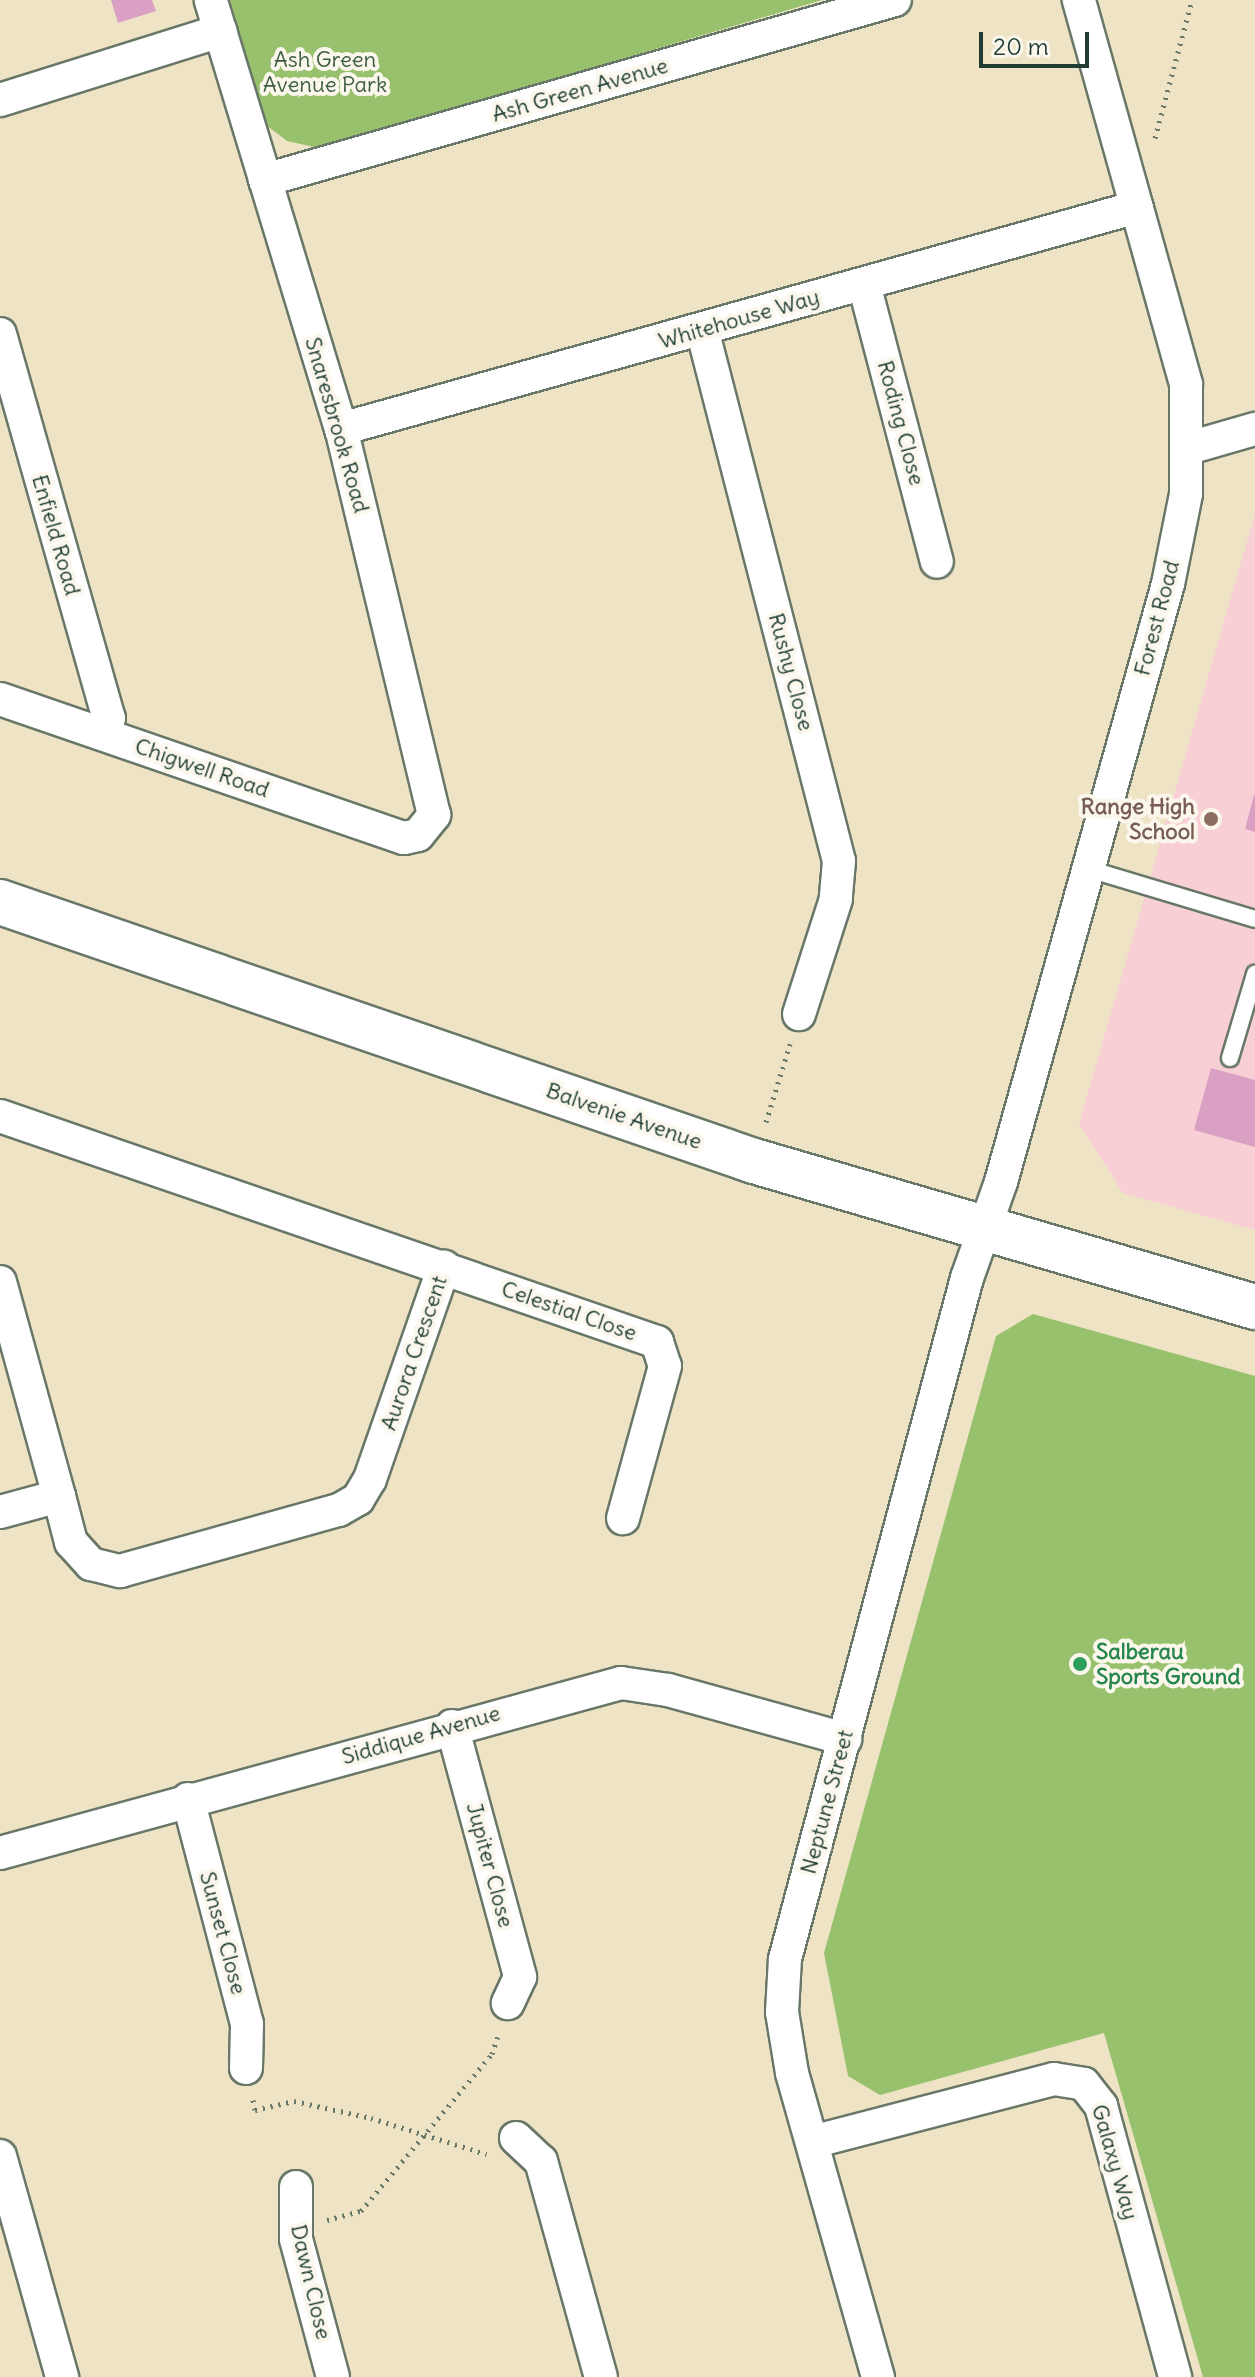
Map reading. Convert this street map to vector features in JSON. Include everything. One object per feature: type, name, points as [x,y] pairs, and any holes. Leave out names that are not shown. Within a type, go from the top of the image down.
[{"type":"street","name":"Snaresbrook Road","points":[[211,0],[341,429],[435,800],[434,815],[426,828],[404,838]]},
{"type":"street","name":"Ash Green Avenue","points":[[265,180],[895,0]]},
{"type":"street","name":"Forest Road","points":[[984,1230],[1168,584],[1189,448],[1186,384],[1079,0]]},
{"type":"street","points":[[0,100],[220,31]]},
{"type":"street","name":"Whitehouse Way","points":[[341,429],[1137,207]]},
{"type":"street","name":"Roding Close","points":[[864,284],[937,562]]},
{"type":"street","name":"Rushy Close","points":[[702,329],[839,861],[836,899],[799,1014]]},
{"type":"street","name":"Enfield Road","points":[[0,334],[6,379],[109,718],[104,734]]},
{"type":"street","points":[[1189,448],[1255,429]]},
{"type":"street","name":"Chigwell Road","points":[[0,699],[404,838]]},
{"type":"street","name":"Balvenie Avenue","points":[[0,902],[754,1161],[1255,1307]]},
{"type":"street","name":"Aurora Crescent","points":[[0,1116],[444,1266],[370,1479],[358,1499],[339,1510],[120,1571],[91,1564],[71,1542],[0,1282]]},
{"type":"street","name":"Neptune Street","points":[[878,2377],[785,2043],[782,1986],[791,1933],[984,1230]]},
{"type":"street","name":"Celestial Close","points":[[444,1266],[657,1342],[665,1366],[623,1518]]},
{"type":"street","points":[[0,1512],[59,1496]]},
{"type":"street","name":"Siddique Avenue","points":[[0,1853],[452,1726],[621,1683],[668,1690],[845,1739]]},
{"type":"street","name":"Jupiter Close","points":[[452,1726],[520,1977],[508,2003]]},
{"type":"street","name":"Sunset Close","points":[[188,1799],[247,2024],[246,2068]]},
{"type":"street","name":"Galaxy Way","points":[[812,2142],[1054,2079],[1084,2084],[1101,2106],[1175,2377]]},
{"type":"street","points":[[516,2138],[541,2161],[601,2377]]},
{"type":"street","points":[[0,2156],[62,2377]]},
{"type":"street","name":"Dawn Close","points":[[296,2187],[296,2239],[333,2377]]},
{"type":"lane","points":[[1085,868],[1255,919]]},
{"type":"lane","points":[[1230,1058],[1255,974]]},
{"type":"path","points":[[1151,152],[1192,0]]},
{"type":"path","points":[[763,1131],[799,1014]]},
{"type":"path","points":[[345,2216],[361,2211],[492,2054]]},
{"type":"path","points":[[255,2110],[294,2101],[487,2154]]},
{"type":"shaded area","name":"Range High School","points":[[1255,514],[1255,1230],[1123,1193],[1079,1124]]},
{"type":"green space","name":"Ash Green Avenue Park","points":[[230,0],[822,0],[319,148],[287,141],[266,125]]},
{"type":"green space","name":"Salberau Sports Ground","points":[[1033,1314],[1255,1376],[1255,2377],[1203,2377],[1104,2033],[880,2095],[848,2076],[824,1953],[996,1336]]},
{"type":"building","points":[[111,0],[152,0],[156,11],[118,23]]},
{"type":"building","points":[[1255,795],[1255,832],[1245,829]]},
{"type":"building","points":[[1211,1068],[1255,1080],[1255,1147],[1194,1130]]},
{"type":"place","name":"Range High School","points":[[1211,819]]},
{"type":"place","name":"Salberau Sports Ground","points":[[1080,1664]]}]
